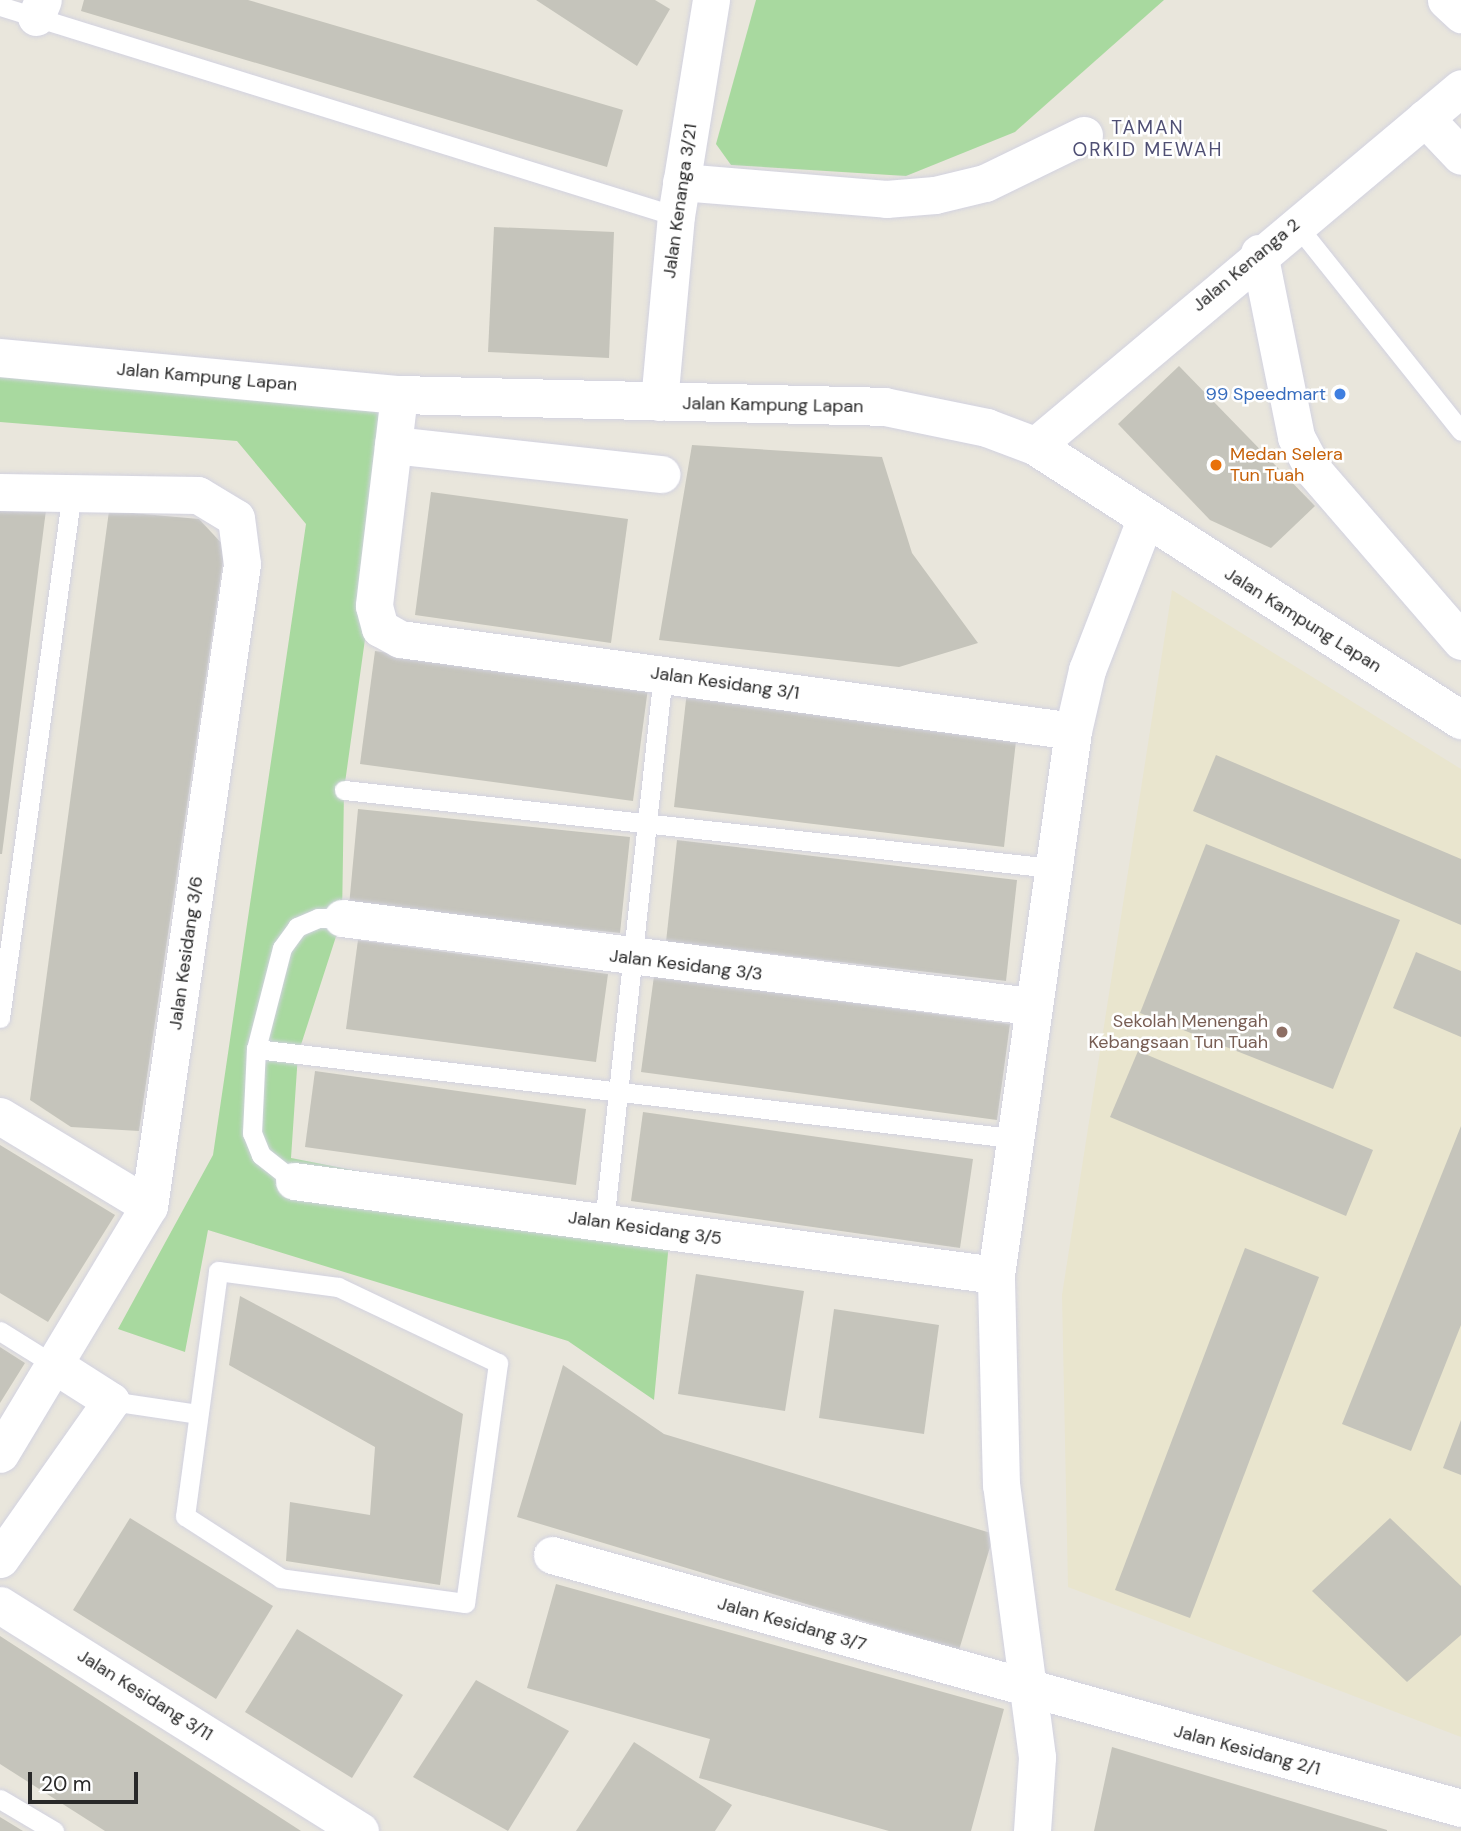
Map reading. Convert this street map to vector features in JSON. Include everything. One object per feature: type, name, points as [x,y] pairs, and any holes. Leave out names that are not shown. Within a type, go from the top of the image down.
[{"type":"street","name":"Jalan Kenanga 3/21","points":[[659,402],[679,199],[711,0]]},
{"type":"street","points":[[1446,0],[1461,14]]},
{"type":"street","name":"Jalan Kenanga 2","points":[[1035,446],[1259,253],[1461,88]]},
{"type":"street","points":[[1425,118],[1461,156]]},
{"type":"street","points":[[679,199],[886,199],[934,195],[985,183],[1084,135]]},
{"type":"street","points":[[1259,253],[1296,437],[1314,471],[1461,641]]},
{"type":"street","name":"Jalan Kampung Lapan","points":[[0,358],[399,395],[885,407],[987,428],[1035,446],[1145,520],[1461,720]]},
{"type":"street","points":[[399,395],[393,445],[661,474]]},
{"type":"street","name":"Jalan Kesidang 3/1","points":[[393,445],[374,606],[380,628],[400,639],[1073,731]]},
{"type":"street","points":[[0,492],[72,492]]},
{"type":"street","name":"Jalan Kesidang 3/6","points":[[0,1454],[56,1366],[149,1206],[242,564],[236,518],[198,495],[72,492]]},
{"type":"street","points":[[1032,1831],[1037,1757],[1032,1693],[1001,1485],[996,1275],[1011,1138],[1073,731],[1087,670],[1145,520]]},
{"type":"street","name":"Jalan Kesidang 3/3","points":[[342,918],[634,959],[1030,1006]]},
{"type":"street","points":[[0,1116],[149,1206]]},
{"type":"street","name":"Jalan Kesidang 3/5","points":[[294,1181],[996,1275]]},
{"type":"street","points":[[0,1559],[111,1401],[56,1366]]},
{"type":"street","name":"Jalan Kesidang 3/7","points":[[552,1555],[1032,1693]]},
{"type":"street","name":"Jalan Kesidang 3/11","points":[[0,1605],[345,1827]]},
{"type":"street","name":"Jalan Kesidang 2/1","points":[[1032,1693],[1461,1808]]},
{"type":"lane","points":[[0,6],[39,8],[679,199]]},
{"type":"lane","points":[[1295,223],[1461,430]]},
{"type":"lane","points":[[0,1018],[72,492]]},
{"type":"lane","points":[[604,1223],[649,825],[663,674]]},
{"type":"lane","points":[[344,790],[1052,868]]},
{"type":"lane","points":[[294,1181],[261,1155],[252,1133],[256,1049],[282,948],[297,927],[318,918],[342,918]]},
{"type":"lane","points":[[256,1049],[1011,1138]]},
{"type":"lane","points":[[218,1271],[338,1287],[498,1363],[464,1603],[281,1578],[185,1516],[198,1415],[218,1271]]},
{"type":"lane","points":[[0,1331],[56,1366]]},
{"type":"lane","points":[[111,1401],[198,1415]]},
{"type":"lane","points":[[0,1799],[54,1831]]},
{"type":"shaded area","name":"Sekolah Menengah Kebangsaan Tun Tuah","points":[[1172,590],[1461,769],[1461,1737],[1068,1587],[1062,1295]]},
{"type":"green space","points":[[756,0],[1164,0],[1015,132],[906,176],[731,165],[716,144]]},
{"type":"green space","points":[[0,358],[399,395],[344,790],[342,918],[298,1054],[291,1158],[670,1232],[654,1400],[568,1341],[208,1230],[185,1352],[118,1329],[213,1155],[306,524],[237,441],[0,422]]},
{"type":"building","points":[[84,0],[248,0],[623,110],[607,167],[81,11]]},
{"type":"building","points":[[536,0],[655,0],[670,9],[637,66]]},
{"type":"building","points":[[494,227],[614,232],[609,358],[488,352]]},
{"type":"building","name":"Medan Selera Tun Tuah","points":[[1179,366],[1315,506],[1271,548],[1210,520],[1118,424]]},
{"type":"building","points":[[692,445],[882,457],[912,553],[978,643],[899,667],[659,640]]},
{"type":"building","points":[[431,492],[628,519],[611,643],[415,615]]},
{"type":"building","points":[[0,510],[46,510],[2,854],[0,854]]},
{"type":"building","points":[[109,511],[199,519],[225,547],[139,1131],[71,1127],[30,1100]]},
{"type":"building","points":[[375,651],[648,688],[633,801],[360,764]]},
{"type":"building","points":[[687,691],[1017,732],[1004,847],[674,807]]},
{"type":"building","points":[[1216,755],[1461,859],[1461,925],[1193,811]]},
{"type":"building","points":[[358,809],[630,837],[620,933],[349,906]]},
{"type":"building","points":[[677,840],[1017,880],[1006,981],[666,942]]},
{"type":"building","points":[[1206,844],[1400,920],[1333,1089],[1140,1013]]},
{"type":"building","points":[[358,940],[608,974],[596,1062],[346,1029]]},
{"type":"building","points":[[1416,952],[1461,971],[1461,1037],[1393,1008]]},
{"type":"building","points":[[654,976],[1010,1024],[997,1120],[641,1072]]},
{"type":"building","points":[[1138,1051],[1373,1150],[1346,1216],[1110,1117]]},
{"type":"building","points":[[315,1071],[586,1109],[576,1185],[305,1147]]},
{"type":"building","points":[[643,1112],[973,1159],[960,1248],[631,1201]]},
{"type":"building","points":[[1461,1126],[1461,1325],[1411,1451],[1342,1424]]},
{"type":"building","points":[[0,1145],[115,1215],[48,1322],[0,1293]]},
{"type":"building","points":[[1245,1248],[1319,1277],[1190,1618],[1115,1590]]},
{"type":"building","points":[[696,1274],[804,1291],[785,1411],[678,1394]]},
{"type":"building","points":[[240,1296],[463,1414],[440,1585],[286,1561],[290,1502],[370,1515],[375,1447],[229,1365]]},
{"type":"building","points":[[834,1309],[939,1325],[924,1434],[819,1418]]},
{"type":"building","points":[[0,1347],[25,1363],[0,1403]]},
{"type":"building","points":[[563,1365],[664,1434],[994,1534],[959,1650],[517,1517]]},
{"type":"building","points":[[1461,1420],[1461,1475],[1443,1468]]},
{"type":"building","points":[[130,1518],[273,1606],[216,1699],[73,1610]]},
{"type":"building","points":[[1390,1518],[1461,1586],[1461,1635],[1407,1682],[1312,1591]]},
{"type":"building","points":[[556,1584],[1004,1709],[971,1831],[889,1831],[699,1778],[710,1739],[527,1688]]},
{"type":"building","points":[[297,1629],[403,1695],[352,1778],[245,1712]]},
{"type":"building","points":[[0,1636],[301,1831],[105,1831],[0,1764]]},
{"type":"building","points":[[476,1680],[569,1731],[508,1831],[413,1777]]},
{"type":"building","points":[[634,1742],[732,1805],[715,1831],[576,1831]]},
{"type":"building","points":[[1112,1747],[1387,1830],[1387,1831],[1094,1831]]},
{"type":"building","points":[[0,1817],[23,1831],[0,1831]]},
{"type":"place","name":"99 Speedmart","points":[[1340,394]]},
{"type":"place","name":"Medan Selera Tun Tuah","points":[[1216,465]]},
{"type":"place","name":"Sekolah Menengah Kebangsaan Tun Tuah","points":[[1282,1032]]},
{"type":"district","name":"TAMAN ORKID MEWAH","points":[[1148,139]]}]
